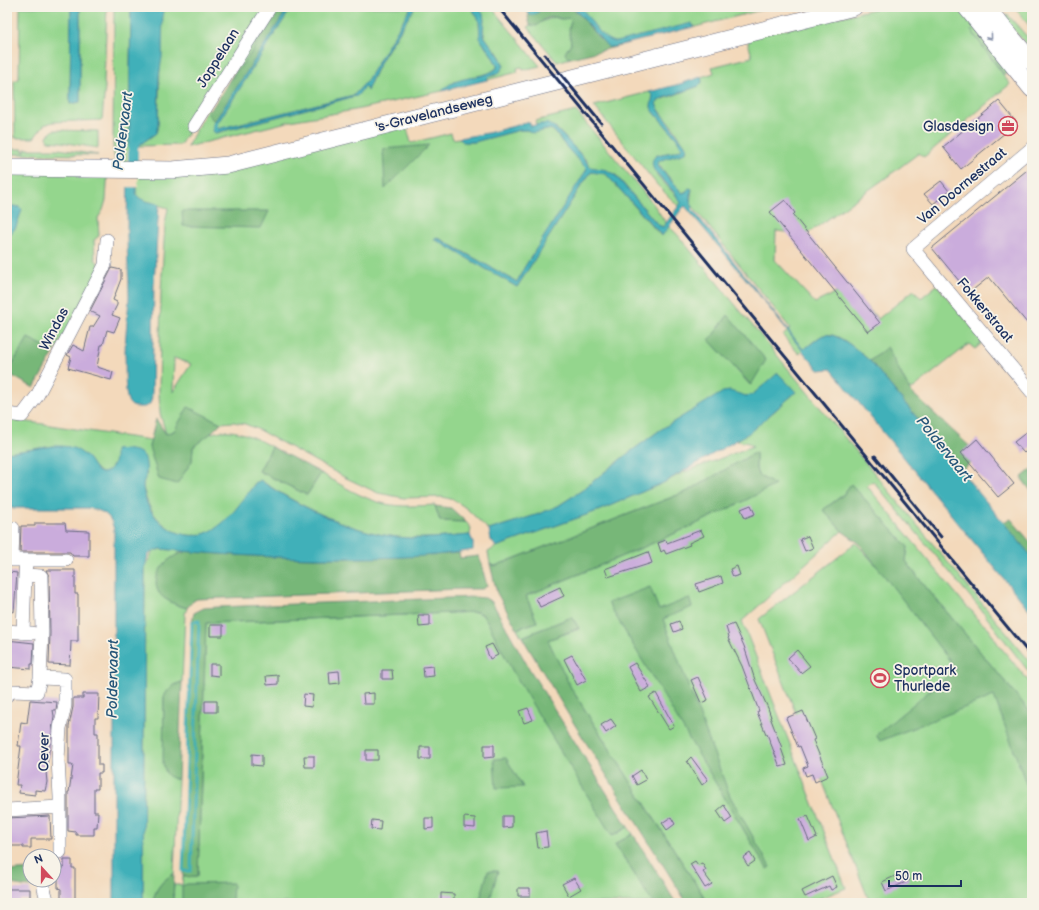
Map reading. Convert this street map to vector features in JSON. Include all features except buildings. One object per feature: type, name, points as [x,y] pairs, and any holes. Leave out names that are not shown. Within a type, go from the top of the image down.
[{"type":"main road","name":"'s-Gravelandseweg","points":[[138,164],[239,152],[412,110],[819,7]]},
{"type":"main road","name":"'s-Gravelandseweg","points":[[7,168],[138,164],[207,168],[228,165],[254,160],[854,7]]},
{"type":"main road","points":[[966,7],[1032,89]]},
{"type":"main road","points":[[986,7],[1032,62]]},
{"type":"main road","name":"'s-Gravelandseweg","points":[[7,158],[104,164]]},
{"type":"street","name":"Joppelaan","points":[[194,126],[270,7]]},
{"type":"street","name":"Van Doornestraat","points":[[912,249],[1032,148]]},
{"type":"street","name":"Windas","points":[[7,414],[22,416],[37,396],[106,265],[107,240]]},
{"type":"street","name":"Fokkerstraat","points":[[912,249],[1032,392]]},
{"type":"street","points":[[13,528],[12,560],[66,560]]},
{"type":"street","points":[[23,633],[26,560]]},
{"type":"street","points":[[7,695],[12,691],[37,692],[40,678],[42,633],[41,576],[25,576]]},
{"type":"street","points":[[7,631],[42,633]]},
{"type":"street","name":"Oever","points":[[40,678],[65,679],[65,705],[60,728],[58,759],[60,848]]},
{"type":"street","points":[[7,810],[59,807]]},
{"type":"street","points":[[44,888],[48,903]]},
{"type":"green space","points":[[562,6],[571,8],[583,18],[593,32],[605,42],[620,46],[571,58],[567,57],[565,53],[571,43],[569,29],[571,21],[568,18],[563,19],[550,17],[537,26],[530,25],[528,17],[529,14],[546,7]]},
{"type":"green space","points":[[20,7],[71,7],[70,104],[80,102],[80,7],[107,7],[105,86],[102,120],[53,122],[44,125],[34,138],[15,138],[14,81],[19,79]]},
{"type":"green space","points":[[114,7],[131,7],[128,168],[116,169],[113,146]]},
{"type":"green space","points":[[162,7],[266,7],[246,42],[180,145],[138,146],[156,133],[158,125]]},
{"type":"green space","points":[[271,7],[279,7],[249,56],[222,93]]},
{"type":"green space","points":[[279,7],[289,7],[216,120],[213,120],[208,114],[236,72],[249,56]]},
{"type":"green space","points":[[292,7],[411,7],[366,82],[354,95],[218,129],[217,124]]},
{"type":"green space","points":[[415,7],[471,7],[479,20],[480,39],[491,54],[497,68],[489,73],[455,82],[442,91],[355,110],[295,120],[187,147],[208,108],[213,120],[216,120],[213,124],[216,133],[352,97],[365,86],[367,90],[381,61]]},
{"type":"green space","points":[[478,7],[491,7],[540,66],[523,70],[522,67],[517,68],[518,72],[487,80],[488,77],[496,75],[504,66],[498,54],[486,39],[483,29],[483,15]]},
{"type":"green space","points":[[579,7],[773,7],[695,27],[692,25],[619,43],[610,43]]},
{"type":"green space","points":[[883,7],[952,7],[955,10],[955,7],[961,7],[1009,71],[1004,74],[971,30],[1010,84],[924,157],[919,153],[807,234],[776,231],[775,260],[815,303],[848,287],[878,319],[914,290],[921,298],[937,285],[981,338],[981,344],[975,349],[969,344],[910,391],[887,347],[870,361],[842,339],[836,336],[824,335],[799,354],[783,336],[790,328],[690,203],[692,189],[682,193],[658,164],[658,161],[685,153],[687,150],[678,134],[657,107],[656,103],[699,86],[702,82],[701,77],[714,73],[712,67],[752,57],[747,38]]},
{"type":"green space","points":[[1014,7],[1032,7],[1032,29]]},
{"type":"green space","points":[[1007,14],[1030,40],[1026,44],[1005,20]]},
{"type":"green space","points":[[554,17],[560,19],[568,18],[572,21],[570,25],[571,43],[566,53],[567,57],[571,58],[557,62],[528,27],[530,25],[534,26]]},
{"type":"green space","points":[[649,92],[653,95],[651,107],[653,111],[677,139],[682,148],[655,156],[657,175],[680,200],[681,203],[679,207],[658,186],[594,106]]},
{"type":"green space","points":[[576,111],[654,205],[666,223],[663,227],[658,225],[616,175],[611,172],[590,167],[587,161],[557,129],[543,124],[536,125],[535,121]]},
{"type":"green space","points":[[406,124],[411,143],[451,133],[453,139],[459,138],[466,142],[474,142],[520,130],[543,131],[551,129],[566,147],[588,169],[524,268],[517,282],[437,237],[435,239],[517,287],[591,172],[606,174],[661,236],[668,226],[676,233],[1032,664],[1032,676],[978,606],[873,481],[867,486],[967,607],[973,612],[975,617],[989,629],[998,644],[1032,685],[1032,714],[920,580],[906,561],[908,547],[851,484],[843,495],[823,510],[842,531],[742,621],[846,888],[808,903],[708,903],[571,688],[547,640],[579,629],[572,617],[522,637],[517,629],[537,622],[526,596],[683,530],[774,485],[758,475],[756,469],[756,452],[688,491],[495,566],[490,564],[488,552],[496,547],[600,510],[663,483],[682,473],[753,446],[748,443],[737,441],[796,392],[760,389],[751,395],[739,395],[660,430],[581,491],[558,506],[536,515],[489,530],[466,508],[454,500],[443,497],[404,498],[378,493],[344,477],[257,429],[245,424],[233,422],[221,423],[208,417],[166,434],[160,413],[159,391],[161,291],[165,224],[168,208],[141,200],[136,194],[136,168],[201,167]],"holes":[[[728,316],[750,385],[709,339],[711,339]],[[174,358],[191,364],[173,392]]]},
{"type":"green space","points":[[54,130],[98,131],[98,148],[48,141],[47,136]]},
{"type":"green space","points":[[429,145],[385,189],[383,149]]},
{"type":"green space","points":[[7,149],[23,149],[23,152],[25,152],[25,149],[59,149],[98,155],[7,154]]},
{"type":"green space","points":[[7,169],[108,169],[106,200],[103,210],[98,218],[99,236],[94,240],[95,259],[101,267],[55,351],[28,339],[7,372],[7,238],[16,227],[19,207],[7,205]]},
{"type":"green space","points":[[182,211],[269,211],[261,228],[183,226]]},
{"type":"green space","points":[[728,315],[766,360],[751,385],[709,340]]},
{"type":"green space","points":[[28,338],[55,351],[34,388],[7,373]]},
{"type":"green space","points":[[887,347],[910,391],[979,455],[961,471],[870,361]]},
{"type":"green space","points":[[188,407],[221,423],[193,447],[192,461],[177,484],[159,479],[149,447],[156,419],[166,434],[174,431]]},
{"type":"green space","points":[[7,419],[151,440],[149,447],[192,461],[193,447],[210,434],[226,431],[242,433],[272,447],[259,471],[307,495],[321,473],[359,495],[385,504],[403,506],[435,505],[440,521],[466,522],[471,528],[470,535],[434,538],[406,538],[362,530],[344,524],[308,508],[260,480],[255,483],[235,512],[222,525],[207,533],[186,535],[168,527],[153,513],[148,504],[143,487],[147,473],[114,463],[108,472],[104,473],[97,470],[88,458],[54,446],[7,453]]},
{"type":"green space","points":[[272,447],[321,473],[307,495],[259,471]]},
{"type":"green space","points":[[756,452],[756,469],[758,475],[775,485],[683,530],[526,596],[537,622],[517,629],[497,593],[490,564],[495,566],[688,491]]},
{"type":"green space","points":[[1032,469],[1032,492],[1021,478]]},
{"type":"green space","points":[[851,484],[908,547],[906,561],[920,580],[1032,714],[1032,800],[994,696],[880,741],[876,735],[956,669],[859,543],[842,531],[823,510],[843,495]]},
{"type":"green space","points":[[435,506],[451,508],[466,522],[440,521]]},
{"type":"green space","points":[[1011,519],[1032,544],[1032,557],[1003,522]]},
{"type":"green space","name":"Sportpark Thurlede","points":[[856,543],[1032,737],[1032,903],[870,903],[759,619]]},
{"type":"green space","points":[[161,549],[183,551],[166,562],[158,592],[171,602],[187,608],[185,614],[182,682],[173,685],[164,697],[164,726],[174,779],[178,779],[174,874],[166,879],[157,889],[153,903],[143,903],[145,568],[153,551]]},
{"type":"green space","points":[[188,551],[256,556],[324,558],[391,557],[459,553],[460,558],[479,556],[487,586],[482,589],[197,599],[187,608],[164,598],[159,593],[156,582],[157,576],[163,565],[176,555]]},
{"type":"green space","points":[[650,587],[659,610],[689,598],[692,607],[663,619],[730,796],[770,867],[767,869],[608,603]]},
{"type":"green space","points":[[474,597],[485,598],[492,602],[530,670],[628,827],[612,836],[514,674],[482,614],[477,612],[206,623],[198,876],[183,877],[192,622],[194,613],[204,608],[218,607]]},
{"type":"green space","points":[[477,612],[481,614],[488,622],[499,646],[613,836],[628,827],[633,834],[615,844],[653,903],[158,903],[173,896],[174,885],[182,885],[183,877],[198,876],[206,623]]},
{"type":"green space","points":[[572,617],[579,628],[548,640],[571,688],[708,903],[687,903],[568,714],[522,637]]},
{"type":"green space","points":[[182,682],[178,779],[174,779],[167,774],[163,763],[164,697],[171,687]]},
{"type":"green space","points":[[506,758],[523,787],[496,788],[494,759]]},
{"type":"green space","points":[[633,834],[676,903],[653,903],[615,844]]},
{"type":"green space","points":[[22,870],[22,886],[7,884],[7,871]]},
{"type":"green space","points":[[488,871],[498,871],[489,903],[479,903]]},
{"type":"green space","points":[[174,874],[173,903],[153,903],[157,889],[166,879]]},
{"type":"green space","points":[[233,883],[232,903],[182,903],[182,886],[187,884]]},
{"type":"water","points":[[71,7],[80,7],[80,102],[70,104]]},
{"type":"water","points":[[131,7],[163,7],[158,125],[156,133],[138,146],[129,146]]},
{"type":"water","points":[[289,7],[292,7],[217,124],[218,129],[354,95],[366,82],[411,7],[415,7],[383,58],[367,91],[365,86],[357,96],[215,133],[213,131],[213,124]]},
{"type":"water","points":[[471,7],[478,7],[483,14],[484,36],[500,57],[504,66],[499,73],[488,77],[487,80],[442,91],[454,82],[484,75],[497,68],[491,54],[480,39],[479,20]]},
{"type":"water","points":[[523,7],[530,7],[532,9],[542,7],[534,15],[530,15]]},
{"type":"water","points":[[573,7],[581,7],[601,34],[611,41],[616,42],[692,23],[693,27],[608,47]]},
{"type":"water","points":[[701,77],[702,82],[699,86],[661,99],[656,103],[657,107],[687,148],[685,153],[658,161],[658,166],[682,193],[686,192],[689,188],[692,189],[690,198],[693,207],[692,209],[803,349],[821,336],[830,335],[855,348],[870,361],[1032,557],[1032,613],[831,369],[819,370],[685,206],[662,236],[606,174],[591,172],[517,287],[434,239],[436,237],[517,282],[524,268],[587,169],[551,129],[533,133],[527,130],[520,130],[474,142],[463,142],[459,138],[488,133],[529,122],[531,126],[549,124],[553,126],[571,144],[590,167],[607,170],[616,176],[658,225],[663,227],[681,203],[675,193],[654,170],[652,163],[653,159],[657,156],[678,151],[682,148],[677,139],[653,111],[651,107],[653,95],[649,92]]},
{"type":"water","points":[[129,151],[136,169],[136,193],[148,202],[159,204],[154,283],[152,395],[149,405],[144,407],[136,407],[128,402],[125,382],[125,348],[129,297],[127,204]]},
{"type":"water","points":[[7,205],[19,207],[22,210],[16,227],[7,238]]},
{"type":"water","points":[[778,373],[796,392],[749,433],[663,483],[600,510],[496,547],[491,540],[489,530],[536,515],[558,506],[581,491],[660,430],[723,392],[730,391],[746,396],[752,395]]},
{"type":"water","points":[[54,446],[68,447],[77,450],[87,457],[97,470],[102,473],[109,470],[113,465],[115,460],[115,450],[131,450],[142,454],[145,457],[146,462],[146,475],[143,490],[149,507],[157,519],[164,525],[172,530],[186,535],[199,535],[211,531],[221,524],[231,515],[256,482],[260,480],[308,508],[344,524],[362,530],[406,538],[434,538],[470,535],[473,540],[473,550],[439,555],[405,557],[271,557],[161,549],[153,551],[149,555],[145,568],[143,903],[114,903],[113,525],[106,514],[98,510],[88,508],[7,508],[7,453]]},
{"type":"pier","points":[[128,149],[140,150],[138,187],[126,187]]},
{"type":"waterway","name":"Poldervaart","points":[[133,164],[133,148],[138,133]]},
{"type":"waterway","points":[[199,621],[191,871],[183,871],[192,622],[199,621]]},
{"type":"railway","points":[[498,7],[1032,657]]},
{"type":"railway","points":[[545,55],[601,123]]},
{"type":"railway","points":[[875,456],[941,537]]},
{"type":"place","name":"Glasdesign","points":[[1008,126]]},
{"type":"place","name":"Sportpark Thurlede","points":[[880,678]]}]
